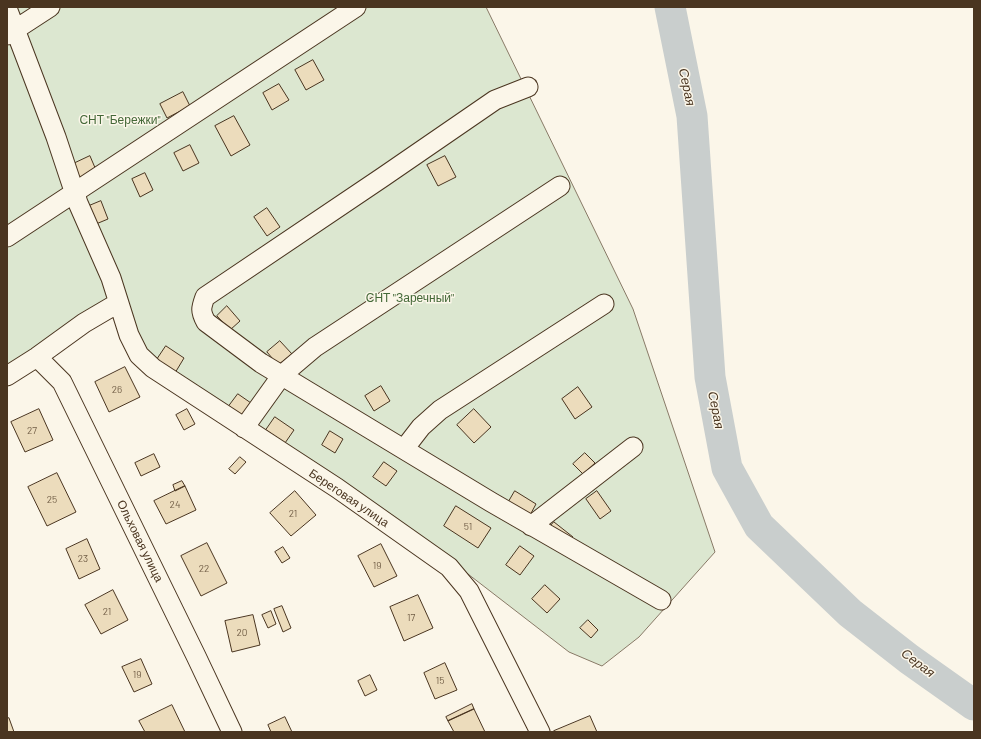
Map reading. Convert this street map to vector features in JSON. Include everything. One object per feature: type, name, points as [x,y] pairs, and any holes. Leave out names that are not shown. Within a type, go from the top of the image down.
[{"type":"street","points":[[11,32],[50,7]]},
{"type":"street","points":[[7,237],[356,7]]},
{"type":"street","name":"Береговая улица","points":[[7,8],[11,32],[56,137],[78,203],[111,278],[129,336],[138,355],[153,368],[337,488],[448,567],[469,591],[540,732]]},
{"type":"street","points":[[528,87],[495,100],[205,297],[201,306],[202,314],[206,322],[261,363],[490,502],[661,600]]},
{"type":"street","points":[[244,428],[282,375],[315,347],[560,186]]},
{"type":"street","points":[[7,376],[84,323],[118,302]]},
{"type":"street","points":[[404,449],[421,427],[440,410],[604,304]]},
{"type":"street","name":"Ольховая улица","points":[[37,356],[62,382],[232,732]]},
{"type":"street","points":[[531,526],[633,447]]},
{"type":"green space","name":"СНТ \"Заречный\"","points":[[7,7],[486,7],[633,309],[715,552],[639,637],[602,666],[569,652],[455,564],[149,361],[107,299],[7,367]]},
{"type":"building","points":[[313,60],[324,80],[306,90],[295,70]]},
{"type":"building","points":[[279,84],[289,100],[272,110],[263,93]]},
{"type":"building","points":[[183,92],[190,106],[167,118],[160,104]]},
{"type":"building","points":[[234,116],[250,145],[231,156],[215,126]]},
{"type":"building","points":[[190,145],[199,163],[183,171],[174,153]]},
{"type":"building","points":[[90,156],[96,170],[80,178],[73,164]]},
{"type":"building","points":[[445,156],[456,177],[438,186],[427,165]]},
{"type":"building","points":[[145,173],[153,190],[140,197],[132,179]]},
{"type":"building","points":[[101,201],[108,219],[96,224],[89,206]]},
{"type":"building","points":[[267,208],[280,227],[267,236],[254,217]]},
{"type":"building","points":[[227,306],[240,321],[230,330],[217,316]]},
{"type":"building","points":[[280,341],[292,354],[278,365],[267,352]]},
{"type":"building","points":[[166,346],[184,358],[175,373],[156,361]]},
{"type":"building","points":[[125,367],[140,397],[109,412],[95,382]]},
{"type":"building","points":[[381,386],[390,401],[374,411],[365,396]]},
{"type":"building","points":[[578,387],[592,407],[575,419],[562,399]]},
{"type":"building","points":[[238,394],[251,403],[243,416],[229,406]]},
{"type":"building","points":[[39,409],[53,440],[25,452],[11,422]]},
{"type":"building","points":[[187,409],[195,424],[184,430],[176,415]]},
{"type":"building","points":[[474,409],[491,427],[474,443],[457,425]]},
{"type":"building","points":[[275,417],[294,430],[285,443],[266,430]]},
{"type":"building","points":[[330,431],[343,439],[335,453],[322,445]]},
{"type":"building","points":[[585,453],[595,463],[583,474],[573,464]]},
{"type":"building","points":[[154,454],[160,467],[141,476],[135,463]]},
{"type":"building","points":[[240,457],[246,462],[235,474],[229,469]]},
{"type":"building","points":[[384,462],[397,471],[386,486],[373,477]]},
{"type":"building","points":[[57,473],[76,512],[47,526],[28,487]]},
{"type":"building","points":[[182,481],[185,486],[175,491],[173,485]]},
{"type":"building","points":[[185,486],[196,510],[166,524],[154,501]]},
{"type":"building","points":[[295,491],[316,515],[291,536],[270,513]]},
{"type":"building","points":[[515,491],[536,504],[529,517],[508,503]]},
{"type":"building","points":[[597,491],[611,511],[600,519],[586,499]]},
{"type":"building","points":[[456,506],[491,528],[478,548],[444,526]]},
{"type":"building","points":[[554,522],[573,537],[567,544],[548,529]]},
{"type":"building","points":[[87,539],[100,569],[79,579],[66,549]]},
{"type":"building","points":[[207,543],[227,583],[201,596],[181,556]]},
{"type":"building","points":[[381,544],[397,576],[374,587],[358,556]]},
{"type":"building","points":[[520,546],[534,556],[520,575],[506,565]]},
{"type":"building","points":[[283,547],[290,558],[282,563],[275,552]]},
{"type":"building","points":[[545,585],[560,599],[547,613],[532,599]]},
{"type":"building","points":[[113,590],[128,620],[101,634],[85,605]]},
{"type":"building","points":[[418,595],[433,628],[404,641],[390,607]]},
{"type":"building","points":[[282,606],[291,628],[283,632],[274,609]]},
{"type":"building","points":[[271,611],[276,624],[268,628],[262,615]]},
{"type":"building","points":[[253,615],[260,645],[232,652],[225,621]]},
{"type":"building","points":[[588,620],[598,630],[591,638],[580,628]]},
{"type":"building","points":[[141,659],[152,684],[134,692],[122,667]]},
{"type":"building","points":[[445,663],[457,690],[435,699],[424,673]]},
{"type":"building","points":[[370,675],[377,690],[365,696],[358,681]]},
{"type":"building","points":[[472,704],[474,709],[448,721],[446,717]]},
{"type":"building","points":[[172,705],[185,732],[145,732],[139,721]]},
{"type":"building","points":[[474,709],[485,732],[454,732],[448,721]]},
{"type":"building","points":[[590,716],[597,732],[554,731]]},
{"type":"building","points":[[285,717],[292,732],[271,732],[268,725]]},
{"type":"building","points":[[9,718],[14,732],[7,732],[7,719]]},
{"type":"waterway","name":"Серая","points":[[670,7],[692,116],[710,377],[727,468],[759,526],[850,613],[909,659],[974,705]]},
{"type":"park label","name":"СНТ \"Бережки\"","points":[[120,120]]}]
